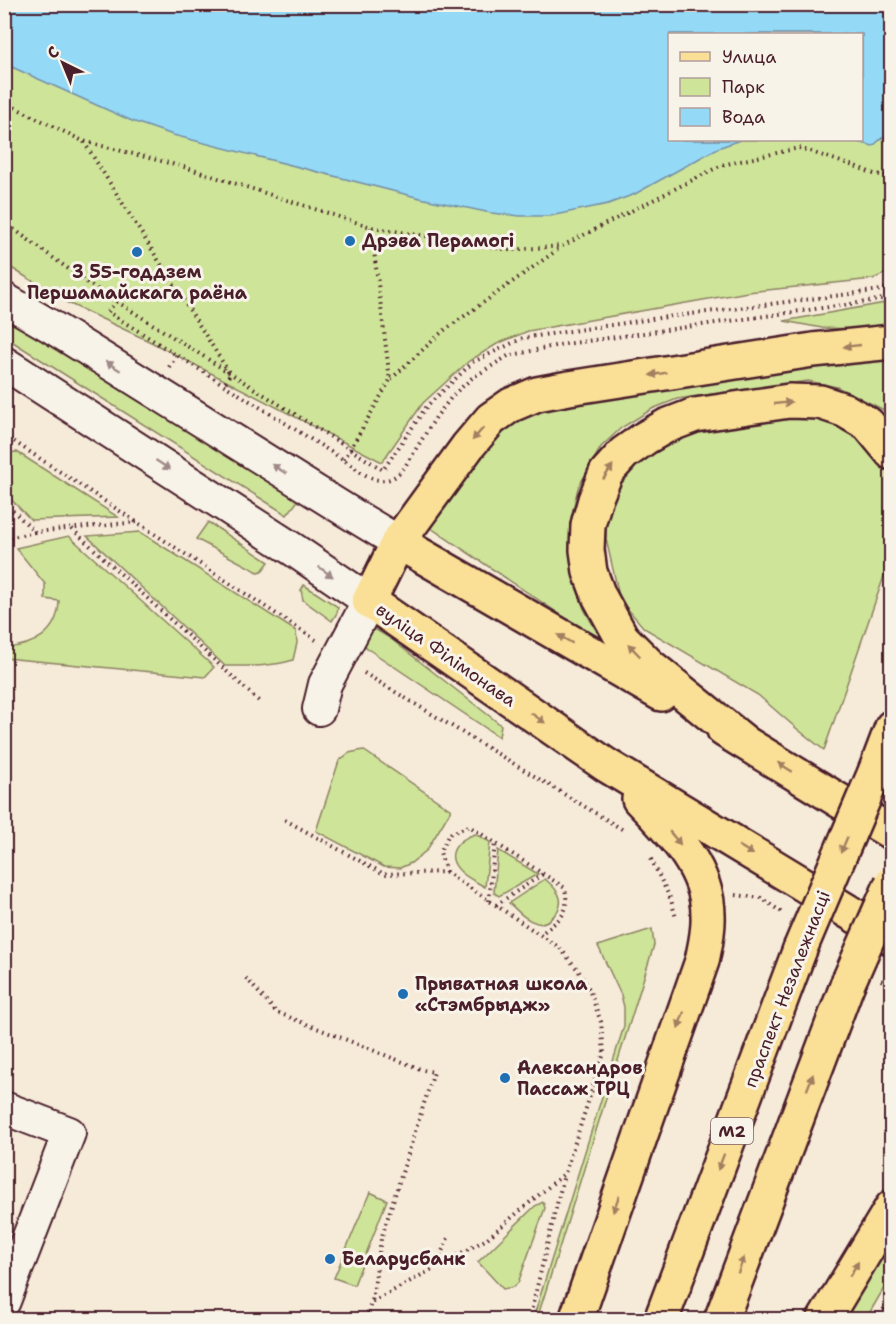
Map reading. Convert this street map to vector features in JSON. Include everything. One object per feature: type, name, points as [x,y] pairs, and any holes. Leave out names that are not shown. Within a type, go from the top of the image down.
[{"type":"main road","points":[[369,602],[398,542],[475,437],[491,419],[511,405],[537,394],[569,388],[813,350],[891,342]]},
{"type":"main road","points":[[743,741],[649,665],[622,638],[599,596],[590,572],[587,549],[588,525],[606,473],[624,453],[666,426],[695,415],[789,401],[820,402],[844,410],[868,424],[891,453]]},
{"type":"main road","points":[[398,542],[743,741],[891,833]]},
{"type":"main road","name":"вуліца Філімонава","points":[[369,602],[606,765],[891,938]]},
{"type":"main road","name":"праспект Незалежнасці","points":[[662,1320],[800,949],[875,772],[891,727]]},
{"type":"main road","points":[[576,1320],[702,961],[709,916],[702,881],[693,861],[678,841],[606,765]]},
{"type":"main road","points":[[721,1320],[848,983],[891,883]]},
{"type":"main road","points":[[824,1320],[891,1207]]},
{"type":"street","points":[[4,299],[398,542]]},
{"type":"street","name":"вуліца Філімонава","points":[[4,363],[285,544],[369,602]]},
{"type":"street","points":[[319,709],[325,684],[369,602]]},
{"type":"street","points":[[4,1108],[69,1133],[4,1301]]},
{"type":"path","points":[[4,102],[83,141],[184,167],[370,227],[509,250],[562,246]]},
{"type":"path","points":[[83,141],[230,374]]},
{"type":"path","points":[[344,460],[390,380],[442,332],[562,246],[722,165],[799,148],[874,174],[891,176]]},
{"type":"path","points":[[4,222],[89,284],[383,470],[427,406],[473,362],[523,338],[891,287]]},
{"type":"path","points":[[370,227],[390,380]]},
{"type":"path","points":[[116,301],[108,312],[352,465]]},
{"type":"path","points":[[224,385],[230,374]]},
{"type":"path","points":[[6,438],[317,640]]},
{"type":"path","points":[[4,502],[35,532]]},
{"type":"path","points":[[4,539],[35,532],[138,522]]},
{"type":"path","points":[[72,529],[261,704]]},
{"type":"path","points":[[362,672],[633,835]]},
{"type":"path","points":[[285,820],[384,874],[446,872],[560,948],[578,970],[589,989],[600,1022],[604,1053],[565,1173],[529,1320]]},
{"type":"path","points":[[446,872],[440,852],[449,834],[469,826],[544,874],[565,888],[567,900],[564,915],[540,934]]},
{"type":"path","points":[[489,901],[495,843]]},
{"type":"path","points":[[648,851],[670,900],[679,928]]},
{"type":"path","points":[[496,905],[544,874]]},
{"type":"path","points":[[246,978],[276,1012],[423,1070],[434,1072],[381,1239],[372,1303],[365,1320]]},
{"type":"path","points":[[372,1303],[485,1240],[565,1173]]},
{"type":"path","points":[[435,1268],[448,1238]]},
{"type":"path","points":[[877,1320],[891,1296]]},
{"type":"green space","points":[[4,5],[891,5],[891,271],[873,279],[748,292],[528,331],[497,344],[469,361],[423,403],[382,462],[151,342],[68,303],[5,264]]},
{"type":"green space","points":[[891,302],[891,325],[857,329],[822,328],[784,321]]},
{"type":"green space","points":[[4,317],[300,498],[287,515],[5,337]]},
{"type":"green space","points":[[891,353],[891,417],[882,409],[837,387],[808,381],[677,399],[652,409],[621,428],[601,447],[578,488],[571,518],[569,548],[573,576],[584,609],[603,643],[425,524],[510,414]]},
{"type":"green space","points":[[806,416],[828,419],[862,437],[876,451],[891,473],[891,558],[824,750],[758,695],[644,628],[620,600],[606,539],[607,512],[615,483],[627,467],[691,429]]},
{"type":"green space","points":[[17,452],[118,517],[31,520],[5,493],[5,453]]},
{"type":"green space","points":[[208,522],[269,562],[262,571],[258,572],[196,539]]},
{"type":"green space","points":[[140,532],[296,631],[297,643],[293,660],[267,665],[225,666],[87,536]]},
{"type":"green space","points":[[69,536],[214,667],[205,677],[5,658],[5,648],[34,641],[49,630],[58,612],[59,601],[45,599],[45,584],[16,548]]},
{"type":"green space","points":[[304,585],[338,607],[332,621],[303,600],[301,590]]},
{"type":"green space","points":[[373,628],[391,639],[501,725],[499,737],[368,649],[361,638]]},
{"type":"green space","points":[[363,750],[451,810],[427,850],[411,863],[400,868],[384,867],[316,831],[339,761],[349,753]]},
{"type":"green space","points":[[475,834],[490,842],[485,887],[463,874],[453,860],[454,849],[458,844]]},
{"type":"green space","points":[[498,850],[538,874],[499,896],[494,893]]},
{"type":"green space","points":[[545,879],[558,892],[560,902],[557,911],[550,919],[537,923],[525,917],[509,903]]},
{"type":"green space","points":[[652,929],[654,945],[537,1319],[533,1319],[624,1026],[624,1007],[621,995],[598,946]]},
{"type":"green space","points":[[370,1192],[387,1200],[354,1285],[334,1278]]},
{"type":"green space","points":[[543,1202],[545,1208],[518,1283],[513,1287],[503,1289],[478,1262],[535,1206]]},
{"type":"green space","points":[[891,1237],[891,1276],[866,1319],[845,1320]]},
{"type":"water","points":[[4,5],[891,5],[891,136],[882,138],[873,146],[854,141],[863,141],[863,33],[668,33],[668,141],[737,141],[718,148],[635,194],[608,204],[550,216],[520,216],[491,213],[420,198],[173,135],[132,121],[5,64]]},
{"type":"place","name":"Дрэва Перамогі","points":[[350,241]]},
{"type":"place","name":"З 55-годдзем Першамайскага раёна","points":[[137,252]]},
{"type":"place","name":"Прыватная школа «Стэмбрыдж»","points":[[403,994]]},
{"type":"place","name":"Александров Пассаж ТРЦ","points":[[505,1078]]},
{"type":"place","name":"Беларусбанк","points":[[330,1259]]}]
